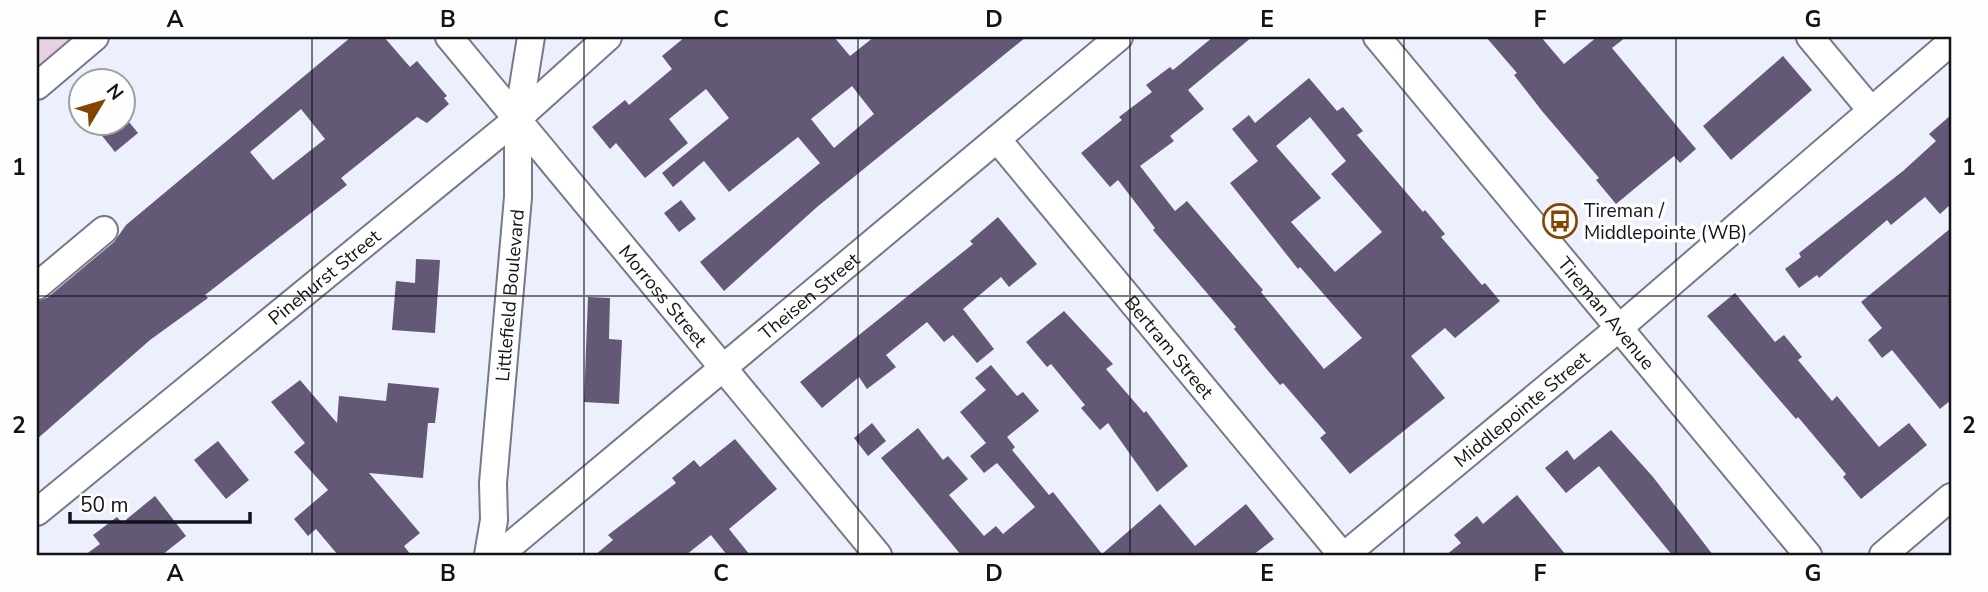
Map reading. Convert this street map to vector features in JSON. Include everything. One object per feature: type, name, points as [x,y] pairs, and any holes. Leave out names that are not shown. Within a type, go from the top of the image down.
[{"type":"street","points":[[37,86],[95,37]]},
{"type":"street","name":"Morross Street","points":[[449,37],[878,555]]},
{"type":"street","name":"Littlefield Boulevard","points":[[488,555],[494,520],[493,483],[518,197],[517,118],[531,37]]},
{"type":"street","name":"Pinehurst Street","points":[[37,512],[517,118],[608,37]]},
{"type":"street","name":"Theisen Street","points":[[499,555],[1119,37]]},
{"type":"street","name":"Tireman Avenue","points":[[1377,37],[1808,555]]},
{"type":"street","points":[[1810,37],[1870,109]]},
{"type":"street","name":"Middlepointe Street","points":[[1343,555],[1619,328],[1870,109],[1951,42]]},
{"type":"street","name":"Bertram Street","points":[[997,139],[1343,555]]},
{"type":"street","points":[[37,286],[104,230]]},
{"type":"street","points":[[1883,555],[1951,497]]},
{"type":"shaded area","points":[[81,37],[37,73],[37,38]]},
{"type":"building","points":[[351,37],[384,37],[410,67],[417,61],[447,96],[444,98],[449,104],[427,123],[417,117],[341,178],[347,185],[205,295],[208,298],[150,340],[37,439],[37,301],[47,298],[114,242],[126,225]],"holes":[[[301,109],[325,139],[273,180],[250,152]]]},
{"type":"building","points":[[685,37],[834,37],[850,56],[874,37],[1026,37],[817,207],[724,291],[700,262],[820,163],[798,137],[729,192],[704,161],[673,187],[662,173],[729,118],[706,89],[669,119],[688,143],[645,178],[616,143],[610,149],[592,127],[625,100],[629,105],[672,69],[662,56]],"holes":[[[852,86],[874,114],[834,148],[811,119]]]},
{"type":"building","points":[[1213,37],[1252,37],[1188,90],[1204,109],[1170,136],[1174,141],[1140,166],[1175,211],[1187,201],[1263,290],[1261,292],[1324,369],[1362,338],[1300,267],[1298,269],[1230,183],[1258,161],[1232,129],[1249,115],[1255,123],[1309,78],[1337,111],[1343,107],[1363,131],[1357,135],[1445,234],[1441,237],[1482,285],[1485,283],[1500,301],[1455,338],[1445,328],[1411,356],[1445,398],[1350,474],[1320,438],[1326,433],[1260,361],[1234,329],[1236,327],[1153,230],[1155,228],[1118,180],[1110,187],[1081,153],[1122,120],[1119,117],[1152,92],[1146,85],[1170,67],[1173,70]],"holes":[[[1310,117],[1346,161],[1331,174],[1382,232],[1335,272],[1291,222],[1321,198],[1276,146]]]},
{"type":"building","points":[[1486,37],[1541,37],[1564,64],[1597,37],[1626,37],[1612,48],[1696,149],[1680,163],[1674,156],[1616,204],[1596,180],[1599,178],[1542,111],[1514,75],[1517,73]]},
{"type":"building","points":[[1783,56],[1812,90],[1731,160],[1703,126]]},
{"type":"building","points":[[1951,115],[1951,204],[1940,214],[1925,197],[1891,225],[1887,220],[1819,278],[1817,275],[1799,288],[1785,269],[1801,257],[1799,253],[1903,171],[1936,141],[1929,134]]},
{"type":"building","points":[[102,136],[134,136],[115,152]]},
{"type":"building","points":[[681,200],[696,219],[679,232],[664,213]]},
{"type":"building","points":[[998,217],[1037,264],[1009,287],[1001,277],[963,309],[994,349],[977,363],[953,335],[944,342],[927,322],[886,355],[896,367],[867,389],[859,377],[822,408],[800,382],[973,244],[970,241]]},
{"type":"building","points":[[1951,228],[1951,400],[1940,409],[1892,350],[1882,358],[1868,340],[1882,328],[1861,302]]},
{"type":"building","points":[[416,259],[440,260],[435,333],[392,330],[396,281],[415,283]]},
{"type":"building","points":[[1735,293],[1775,342],[1784,335],[1802,357],[1798,360],[1832,401],[1837,396],[1879,447],[1909,423],[1927,445],[1861,499],[1843,477],[1846,474],[1707,316]]},
{"type":"building","points":[[588,297],[610,298],[609,339],[622,340],[619,404],[584,402]]},
{"type":"building","points":[[1064,311],[1113,364],[1106,369],[1144,413],[1146,411],[1188,466],[1157,492],[1108,423],[1100,430],[1081,408],[1085,405],[1051,364],[1047,367],[1026,342]]},
{"type":"building","points":[[991,365],[1017,396],[1023,392],[1039,411],[1007,437],[1015,447],[1012,450],[1049,495],[1053,492],[1102,554],[1160,504],[1195,546],[1246,504],[1274,539],[1253,555],[961,555],[881,458],[918,428],[943,460],[948,456],[968,479],[949,495],[984,536],[996,526],[1003,534],[1035,507],[997,463],[984,473],[970,456],[986,443],[960,412],[986,390],[975,378]]},
{"type":"building","points":[[300,380],[337,423],[339,396],[386,401],[388,383],[439,388],[435,423],[428,423],[423,478],[369,473],[420,533],[404,546],[411,555],[338,555],[316,529],[308,536],[294,519],[328,490],[294,452],[305,443],[271,402]]},
{"type":"building","points":[[872,423],[886,441],[868,456],[854,438]]},
{"type":"building","points":[[1611,430],[1653,477],[1713,555],[1672,555],[1599,466],[1566,493],[1545,468],[1567,450],[1574,460]]},
{"type":"building","points":[[735,439],[777,489],[729,529],[750,555],[727,555],[711,535],[686,555],[595,555],[613,540],[608,535],[676,483],[672,478],[694,460],[700,467]]},
{"type":"building","points":[[218,441],[249,480],[226,499],[194,460]]},
{"type":"building","points":[[1517,495],[1566,555],[1446,555],[1461,543],[1454,535],[1477,516],[1483,524]]},
{"type":"building","points":[[155,496],[186,536],[162,555],[85,555],[100,544],[93,535],[117,517],[122,523]]},
{"type":"place","name":"Tireman / Middlepointe (WB)","points":[[1560,221]]}]
